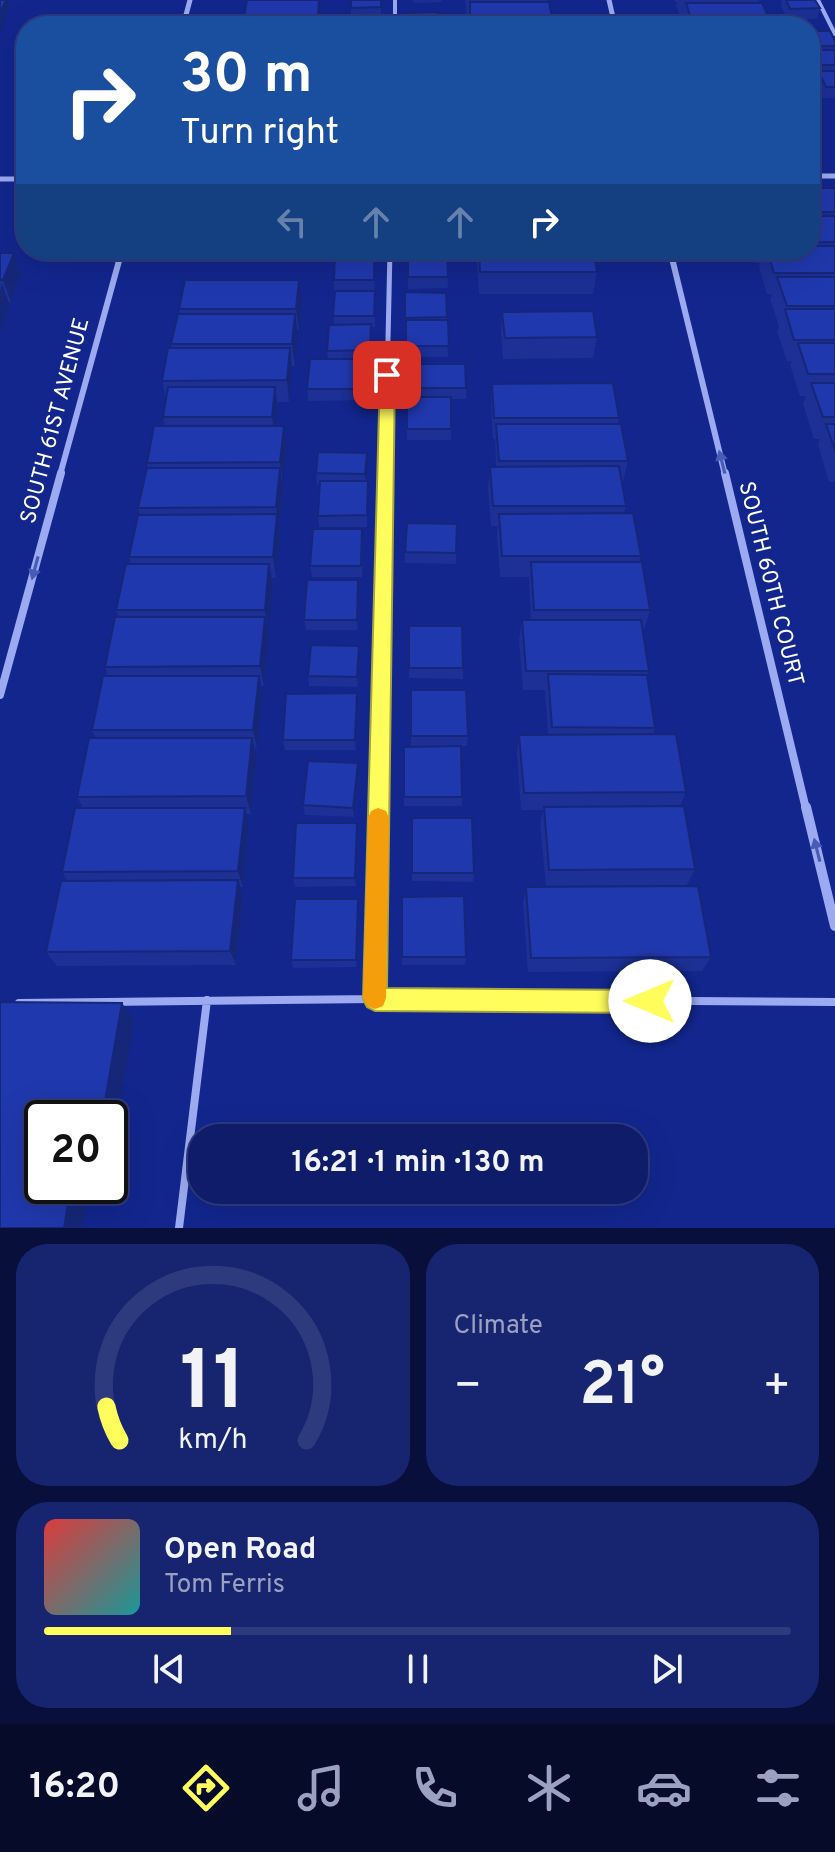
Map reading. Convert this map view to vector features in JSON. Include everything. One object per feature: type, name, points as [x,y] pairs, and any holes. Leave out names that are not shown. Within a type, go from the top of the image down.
[{"type":"street","name":"SOUTH 61ST AVENUE","points":[[0,695],[119,260]]},
{"type":"street","name":"SOUTH 60TH COURT","points":[[672,260],[835,926]]},
{"type":"lane","points":[[818,0],[835,34]]},
{"type":"lane","points":[[375,999],[390,260]]},
{"type":"lane","points":[[16,1003],[375,999],[835,1002]]},
{"type":"lane","points":[[179,1228],[207,1000]]},
{"type":"building","points":[[247,0],[319,0],[318,16],[244,16]]},
{"type":"building","points":[[351,0],[381,0],[381,7],[351,8]]},
{"type":"building","points":[[786,0],[815,0],[820,8],[790,9]]},
{"type":"building","points":[[470,2],[549,2],[552,16],[470,16]]},
{"type":"building","points":[[686,3],[762,3],[768,16],[690,16]]},
{"type":"building","points":[[438,12],[438,16],[408,16],[408,13]]},
{"type":"building","points":[[820,31],[830,31],[835,46],[820,46]]},
{"type":"building","points":[[820,50],[835,50],[835,65],[820,65]]},
{"type":"building","points":[[820,71],[835,71],[835,87],[826,87]]},
{"type":"building","points":[[820,188],[835,188],[835,212],[820,212]]},
{"type":"building","points":[[820,216],[835,216],[835,242],[820,242]]},
{"type":"building","points":[[820,246],[835,246],[835,273],[774,273],[770,260],[820,260]]},
{"type":"building","points":[[0,253],[14,253],[3,280],[0,280]]},
{"type":"building","points":[[335,260],[374,260],[374,280],[334,280]]},
{"type":"building","points":[[408,260],[447,260],[448,277],[408,277]]},
{"type":"building","points":[[479,260],[595,260],[597,272],[480,272]]},
{"type":"building","points":[[777,277],[835,277],[835,306],[787,306]]},
{"type":"building","points":[[185,280],[299,280],[296,309],[179,309]]},
{"type":"building","points":[[335,291],[375,291],[374,316],[333,316]]},
{"type":"building","points":[[405,292],[446,293],[447,317],[405,318]]},
{"type":"building","points":[[785,309],[835,309],[835,340],[794,340]]},
{"type":"building","points":[[593,311],[597,337],[505,338],[502,312]]},
{"type":"building","points":[[178,314],[295,314],[292,344],[171,344]]},
{"type":"building","points":[[406,320],[448,320],[449,346],[406,346]]},
{"type":"building","points":[[371,324],[370,350],[327,351],[329,325]]},
{"type":"building","points":[[798,343],[835,343],[835,374],[808,374]]},
{"type":"building","points":[[168,348],[290,348],[287,380],[162,381]]},
{"type":"building","points":[[310,359],[369,359],[368,389],[307,389]]},
{"type":"building","points":[[405,364],[465,364],[466,388],[405,388]]},
{"type":"building","points":[[613,383],[619,418],[494,418],[492,384]]},
{"type":"building","points":[[811,383],[835,383],[835,417],[823,417]]},
{"type":"building","points":[[168,387],[275,387],[272,417],[163,417]]},
{"type":"building","points":[[407,397],[451,397],[451,429],[407,429]]},
{"type":"building","points":[[496,424],[621,424],[628,461],[499,461]]},
{"type":"building","points":[[826,424],[835,424],[835,450]]},
{"type":"building","points":[[154,426],[284,426],[280,462],[147,463]]},
{"type":"building","points":[[318,452],[367,453],[365,474],[316,473]]},
{"type":"building","points":[[619,466],[626,506],[493,506],[490,467]]},
{"type":"building","points":[[147,468],[280,468],[276,507],[138,508]]},
{"type":"building","points":[[320,481],[368,481],[367,515],[318,516]]},
{"type":"building","points":[[633,513],[641,556],[502,556],[499,514]]},
{"type":"building","points":[[277,514],[273,557],[129,557],[138,515]]},
{"type":"building","points":[[407,523],[457,524],[456,553],[405,552]]},
{"type":"building","points":[[313,529],[362,529],[361,566],[310,566]]},
{"type":"building","points":[[531,562],[642,562],[650,610],[534,610]]},
{"type":"building","points":[[126,564],[269,564],[265,610],[116,610]]},
{"type":"building","points":[[307,580],[358,580],[357,620],[304,620]]},
{"type":"building","points":[[115,617],[265,617],[260,666],[105,667]]},
{"type":"building","points":[[522,620],[641,620],[649,671],[526,671]]},
{"type":"building","points":[[409,626],[462,626],[463,668],[409,668]]},
{"type":"building","points":[[311,645],[359,646],[357,677],[308,676]]},
{"type":"building","points":[[548,674],[647,675],[655,728],[552,727]]},
{"type":"building","points":[[103,676],[259,676],[253,730],[92,730]]},
{"type":"building","points":[[411,690],[466,690],[468,736],[411,736]]},
{"type":"building","points":[[357,693],[355,740],[283,740],[286,694]]},
{"type":"building","points":[[676,734],[686,792],[524,793],[519,735]]},
{"type":"building","points":[[89,738],[252,738],[246,796],[77,797]]},
{"type":"building","points":[[461,746],[462,797],[404,797],[404,747]]},
{"type":"building","points":[[308,761],[358,763],[353,808],[303,805]]},
{"type":"building","points":[[684,806],[695,869],[549,870],[544,807]]},
{"type":"building","points":[[75,808],[245,808],[238,871],[62,872]]},
{"type":"building","points":[[412,818],[472,818],[474,873],[412,873]]},
{"type":"building","points":[[296,823],[357,823],[355,878],[293,878]]},
{"type":"building","points":[[238,880],[230,951],[46,952],[61,881]]},
{"type":"building","points":[[698,886],[711,957],[531,958],[526,887]]},
{"type":"building","points":[[464,896],[466,957],[402,957],[402,897]]},
{"type":"building","points":[[295,899],[358,899],[356,960],[291,960]]},
{"type":"building","points":[[0,1002],[122,1003],[105,1100],[24,1100],[24,1204],[68,1204],[64,1228],[0,1228]]},
{"type":"slow traffic","points":[[375,998],[378,818]]},
{"type":"route","points":[[387,375],[375,999],[650,1001]]}]
